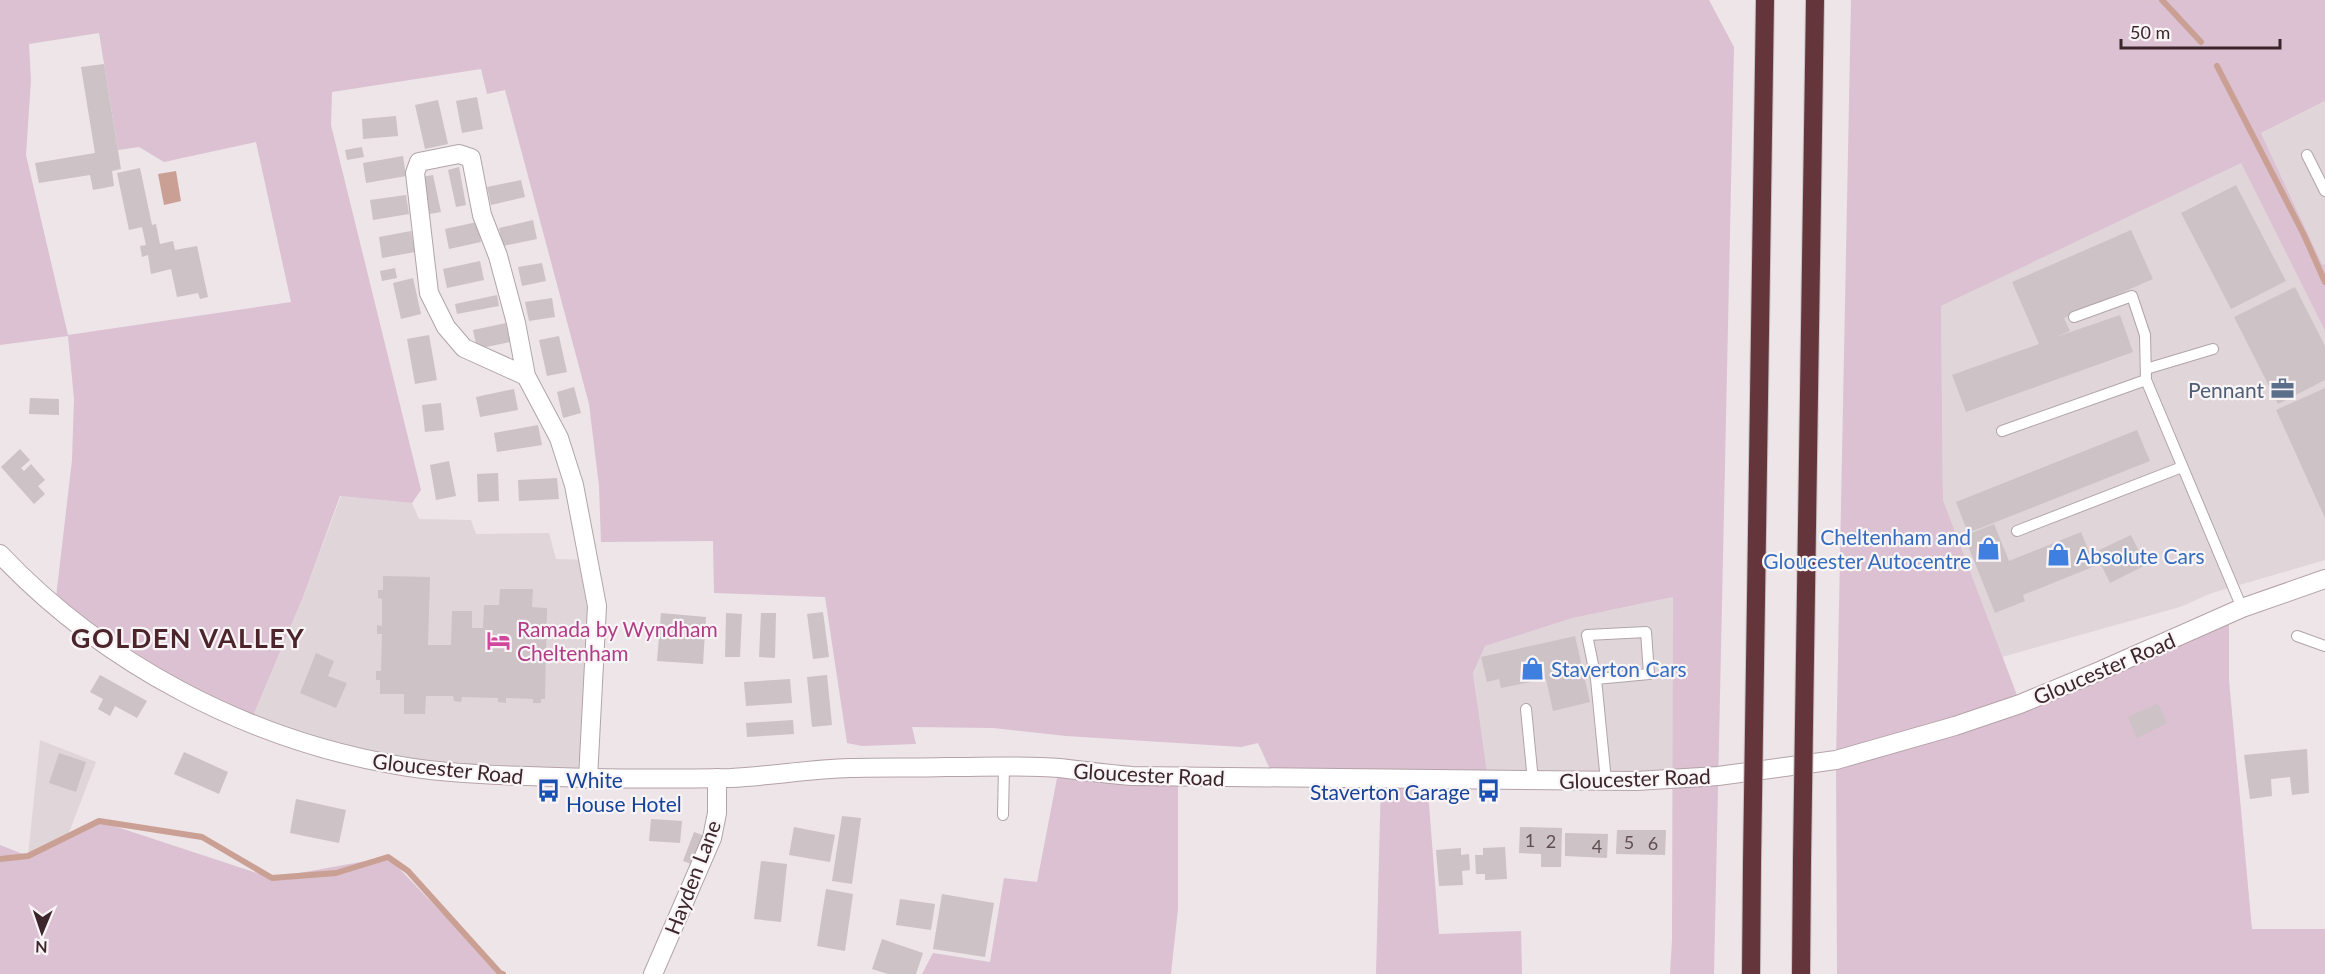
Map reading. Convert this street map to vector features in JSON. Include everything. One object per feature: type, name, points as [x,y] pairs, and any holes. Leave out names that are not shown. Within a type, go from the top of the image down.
[{"type":"highway","points":[[1751,974],[1765,0]]},
{"type":"highway","points":[[1801,974],[1815,0]]},
{"type":"main road","points":[[526,376],[464,348],[446,327],[429,293],[415,173],[419,162],[459,154],[471,158],[482,215],[498,256],[516,323],[526,376],[559,438],[574,485],[597,606],[588,779]]},
{"type":"main road","name":"Gloucester Road","points":[[0,554],[55,606],[122,656],[182,691],[250,723],[326,749],[396,765],[463,774],[588,779],[758,777],[850,768],[1004,766],[1059,768],[1132,777],[1606,781],[1673,779],[1776,769],[1836,760],[1892,745],[2020,704],[2242,608],[2325,579]]},
{"type":"main road","name":"Hayden Lane","points":[[653,974],[712,838],[717,813],[717,778]]},
{"type":"lane","points":[[2307,155],[2325,191]]},
{"type":"lane","points":[[2074,317],[2132,296],[2145,335],[2146,374],[2182,467],[2242,608]]},
{"type":"lane","points":[[2002,431],[2213,349]]},
{"type":"lane","points":[[2017,531],[2182,467]]},
{"type":"lane","points":[[1596,679],[1648,674],[1646,632],[1587,635],[1596,679],[1606,781]]},
{"type":"lane","points":[[2297,636],[2325,646]]},
{"type":"lane","points":[[1526,710],[1533,781]]},
{"type":"lane","points":[[1003,815],[1004,766]]},
{"type":"shaded area","points":[[0,0],[1709,0],[1734,47],[1714,974],[1670,974],[1673,597],[1573,618],[1485,646],[1473,673],[1488,779],[1427,778],[1439,934],[1521,931],[1522,974],[1376,974],[1381,779],[1274,778],[1258,743],[1241,747],[1066,736],[993,728],[912,727],[916,744],[862,746],[847,743],[825,597],[714,593],[713,541],[601,542],[599,486],[589,404],[505,90],[487,94],[481,69],[332,92],[331,125],[421,490],[412,503],[340,496],[303,597],[250,723],[55,606],[72,460],[74,399],[68,336],[0,345]],"holes":[[[99,33],[118,150],[139,147],[164,162],[256,142],[291,302],[68,335],[26,155],[31,80],[29,44]]]},
{"type":"shaded area","points":[[1851,0],[2325,0],[2325,101],[2261,133],[2322,264],[2325,265],[2325,331],[2241,163],[1941,306],[1943,500],[2020,703],[2229,614],[2229,680],[2252,929],[2325,929],[2325,974],[1837,974],[1836,760]]},
{"type":"shaded area","points":[[2325,101],[2325,265],[2322,264],[2261,133]]},
{"type":"shaded area","points":[[2241,162],[2325,331],[2325,560],[2212,593],[2180,607],[2002,657],[1943,500],[1941,306]]},
{"type":"shaded area","points":[[176,171],[181,201],[164,205],[158,174]]},
{"type":"shaded area","points":[[341,496],[412,503],[419,519],[471,520],[476,534],[549,533],[556,559],[588,560],[588,779],[463,774],[250,723],[303,597]]},
{"type":"shaded area","points":[[1673,597],[1673,779],[1488,779],[1473,673],[1484,646],[1573,618]]},
{"type":"shaded area","points":[[40,740],[96,762],[68,835],[28,856]]},
{"type":"shaded area","points":[[1059,768],[1178,777],[1178,909],[1171,974],[922,974],[933,953],[990,962],[1004,878],[1037,882]]},
{"type":"shaded area","points":[[99,821],[272,878],[388,857],[500,973],[506,974],[0,974],[0,845],[28,856]]},
{"type":"building","points":[[104,64],[121,169],[112,171],[114,186],[93,190],[90,175],[39,183],[35,163],[95,153],[81,67]]},
{"type":"building","points":[[477,97],[483,129],[462,133],[456,101]]},
{"type":"building","points":[[438,100],[448,144],[425,149],[415,105]]},
{"type":"building","points":[[396,116],[398,136],[363,139],[362,119]]},
{"type":"building","points":[[362,147],[364,157],[347,160],[345,150]]},
{"type":"building","points":[[403,156],[406,176],[366,183],[363,163]]},
{"type":"building","points":[[459,167],[466,205],[456,207],[448,170]]},
{"type":"building","points":[[140,168],[152,225],[156,224],[160,244],[173,241],[175,250],[197,246],[208,297],[200,299],[198,293],[177,297],[171,269],[151,274],[148,255],[142,257],[140,246],[146,245],[142,227],[129,230],[117,173]]},
{"type":"building","points":[[433,175],[441,212],[430,214],[422,177]]},
{"type":"building","points":[[521,180],[525,197],[491,205],[487,187]]},
{"type":"building","points":[[2236,185],[2286,281],[2231,309],[2181,213]]},
{"type":"building","points":[[406,195],[409,214],[373,220],[370,200]]},
{"type":"building","points":[[533,220],[537,239],[503,246],[499,228]]},
{"type":"building","points":[[477,222],[481,242],[449,249],[445,229]]},
{"type":"building","points":[[2131,230],[2153,279],[2064,318],[2070,331],[2056,337],[2120,315],[2133,352],[1966,412],[1952,375],[2039,344],[2012,282]]},
{"type":"building","points":[[411,231],[415,252],[382,258],[379,237]]},
{"type":"building","points":[[480,261],[484,280],[447,288],[443,269]]},
{"type":"building","points":[[542,263],[546,281],[522,286],[518,267]]},
{"type":"building","points":[[395,268],[397,278],[382,281],[380,271]]},
{"type":"building","points":[[413,278],[421,314],[401,319],[393,283]]},
{"type":"building","points":[[2295,287],[2325,346],[2325,380],[2278,404],[2234,317]]},
{"type":"building","points":[[497,295],[499,306],[457,314],[455,304]]},
{"type":"building","points":[[552,298],[555,317],[529,321],[525,302]]},
{"type":"building","points":[[506,323],[510,342],[477,349],[473,330]]},
{"type":"building","points":[[429,335],[437,380],[415,384],[407,339]]},
{"type":"building","points":[[559,336],[567,372],[547,376],[539,340]]},
{"type":"building","points":[[574,387],[581,413],[563,418],[557,392]]},
{"type":"building","points":[[2325,388],[2325,518],[2276,410]]},
{"type":"building","points":[[514,389],[518,410],[480,417],[476,397]]},
{"type":"building","points":[[30,398],[59,399],[59,415],[29,414]]},
{"type":"building","points":[[441,403],[444,430],[425,432],[422,405]]},
{"type":"building","points":[[538,425],[542,445],[497,452],[494,433]]},
{"type":"building","points":[[2137,430],[2150,461],[1968,533],[1956,502]]},
{"type":"building","points":[[20,449],[30,460],[21,468],[24,471],[31,464],[45,480],[38,486],[45,494],[34,504],[1,467]]},
{"type":"building","points":[[449,461],[456,496],[436,500],[430,465]]},
{"type":"building","points":[[498,473],[499,501],[478,502],[477,474]]},
{"type":"building","points":[[557,478],[559,499],[519,501],[518,480]]},
{"type":"building","points":[[1994,524],[2009,561],[2081,532],[2095,566],[2023,595],[2025,601],[1995,613],[1964,536]]},
{"type":"building","points":[[2131,535],[2146,565],[2110,583],[2095,552]]},
{"type":"building","name":"Ramada by Wyndham Cheltenham","points":[[383,576],[430,577],[428,645],[451,645],[452,611],[472,611],[472,628],[483,628],[484,605],[499,605],[500,589],[533,589],[532,607],[547,608],[545,699],[541,699],[541,703],[533,703],[533,699],[506,698],[506,703],[498,702],[498,698],[462,697],[461,702],[454,701],[453,696],[426,696],[425,714],[404,714],[404,694],[380,694],[380,680],[376,680],[376,671],[381,671],[382,634],[377,634],[377,625],[382,626],[382,599],[378,598],[378,590],[383,590]]},
{"type":"building","points":[[823,612],[829,657],[813,659],[807,614]]},
{"type":"building","points":[[661,613],[706,617],[703,664],[657,661]]},
{"type":"building","points":[[726,613],[742,614],[740,657],[725,657]]},
{"type":"building","points":[[761,613],[776,613],[775,658],[759,657]]},
{"type":"building","name":"Staverton Cars","points":[[1575,636],[1590,702],[1553,711],[1546,679],[1501,688],[1499,679],[1487,682],[1481,657]]},
{"type":"building","points":[[316,653],[334,661],[328,676],[347,683],[336,708],[300,693]]},
{"type":"building","points":[[100,675],[147,701],[137,718],[115,706],[110,716],[98,709],[103,699],[90,692]]},
{"type":"building","points":[[827,675],[832,725],[812,727],[807,677]]},
{"type":"building","points":[[790,679],[792,703],[746,706],[744,682]]},
{"type":"building","points":[[2158,703],[2167,723],[2137,738],[2128,717]]},
{"type":"building","points":[[793,720],[794,734],[747,737],[746,723]]},
{"type":"building","points":[[2307,749],[2309,793],[2292,795],[2290,777],[2271,779],[2272,796],[2250,799],[2244,755]]},
{"type":"building","points":[[184,752],[228,772],[219,794],[174,774]]},
{"type":"building","points":[[59,753],[86,762],[76,792],[49,783]]},
{"type":"building","points":[[296,799],[346,810],[339,843],[290,833]]},
{"type":"building","points":[[842,816],[861,818],[852,884],[832,881]]},
{"type":"building","points":[[651,819],[682,821],[680,843],[649,841]]},
{"type":"building","points":[[794,827],[835,835],[830,862],[789,855]]},
{"type":"building","points":[[1520,827],[1562,828],[1561,867],[1541,867],[1541,854],[1519,853]]},
{"type":"building","points":[[1617,830],[1666,830],[1665,855],[1616,854]]},
{"type":"building","points":[[694,832],[705,836],[694,865],[683,861]]},
{"type":"building","points":[[1565,833],[1608,834],[1607,858],[1565,856]]},
{"type":"building","points":[[1505,847],[1507,879],[1485,880],[1485,874],[1476,874],[1475,855],[1483,855],[1483,848]]},
{"type":"building","points":[[1461,848],[1461,855],[1469,854],[1470,870],[1462,871],[1463,885],[1439,886],[1436,850]]},
{"type":"building","points":[[761,861],[787,864],[781,922],[754,919]]},
{"type":"building","points":[[826,889],[853,894],[845,951],[817,946]]},
{"type":"building","points":[[942,894],[994,903],[985,957],[933,949]]},
{"type":"building","points":[[900,899],[935,904],[931,930],[896,925]]},
{"type":"building","points":[[882,939],[923,953],[916,974],[888,974],[872,969]]},
{"type":"waterway","points":[[2162,0],[2201,42]]},
{"type":"waterway","points":[[2217,66],[2304,235],[2325,282]]},
{"type":"waterway","points":[[0,859],[28,856],[99,821],[202,837],[272,878],[336,873],[388,857],[408,871],[503,974]]},
{"type":"place","name":"Pennant","points":[[2282,389]]},
{"type":"place","name":"Cheltenham and Gloucester Autocentre","points":[[1989,548]]},
{"type":"place","name":"Absolute Cars","points":[[2058,555]]},
{"type":"place","name":"Ramada by Wyndham Cheltenham","points":[[499,640]]},
{"type":"place","name":"Staverton Cars","points":[[1533,668]]},
{"type":"place","name":"White House Hotel","points":[[548,791]]},
{"type":"place","name":"Staverton Garage","points":[[1488,791]]},
{"type":"district","name":"GOLDEN VALLEY","points":[[188,637]]}]
